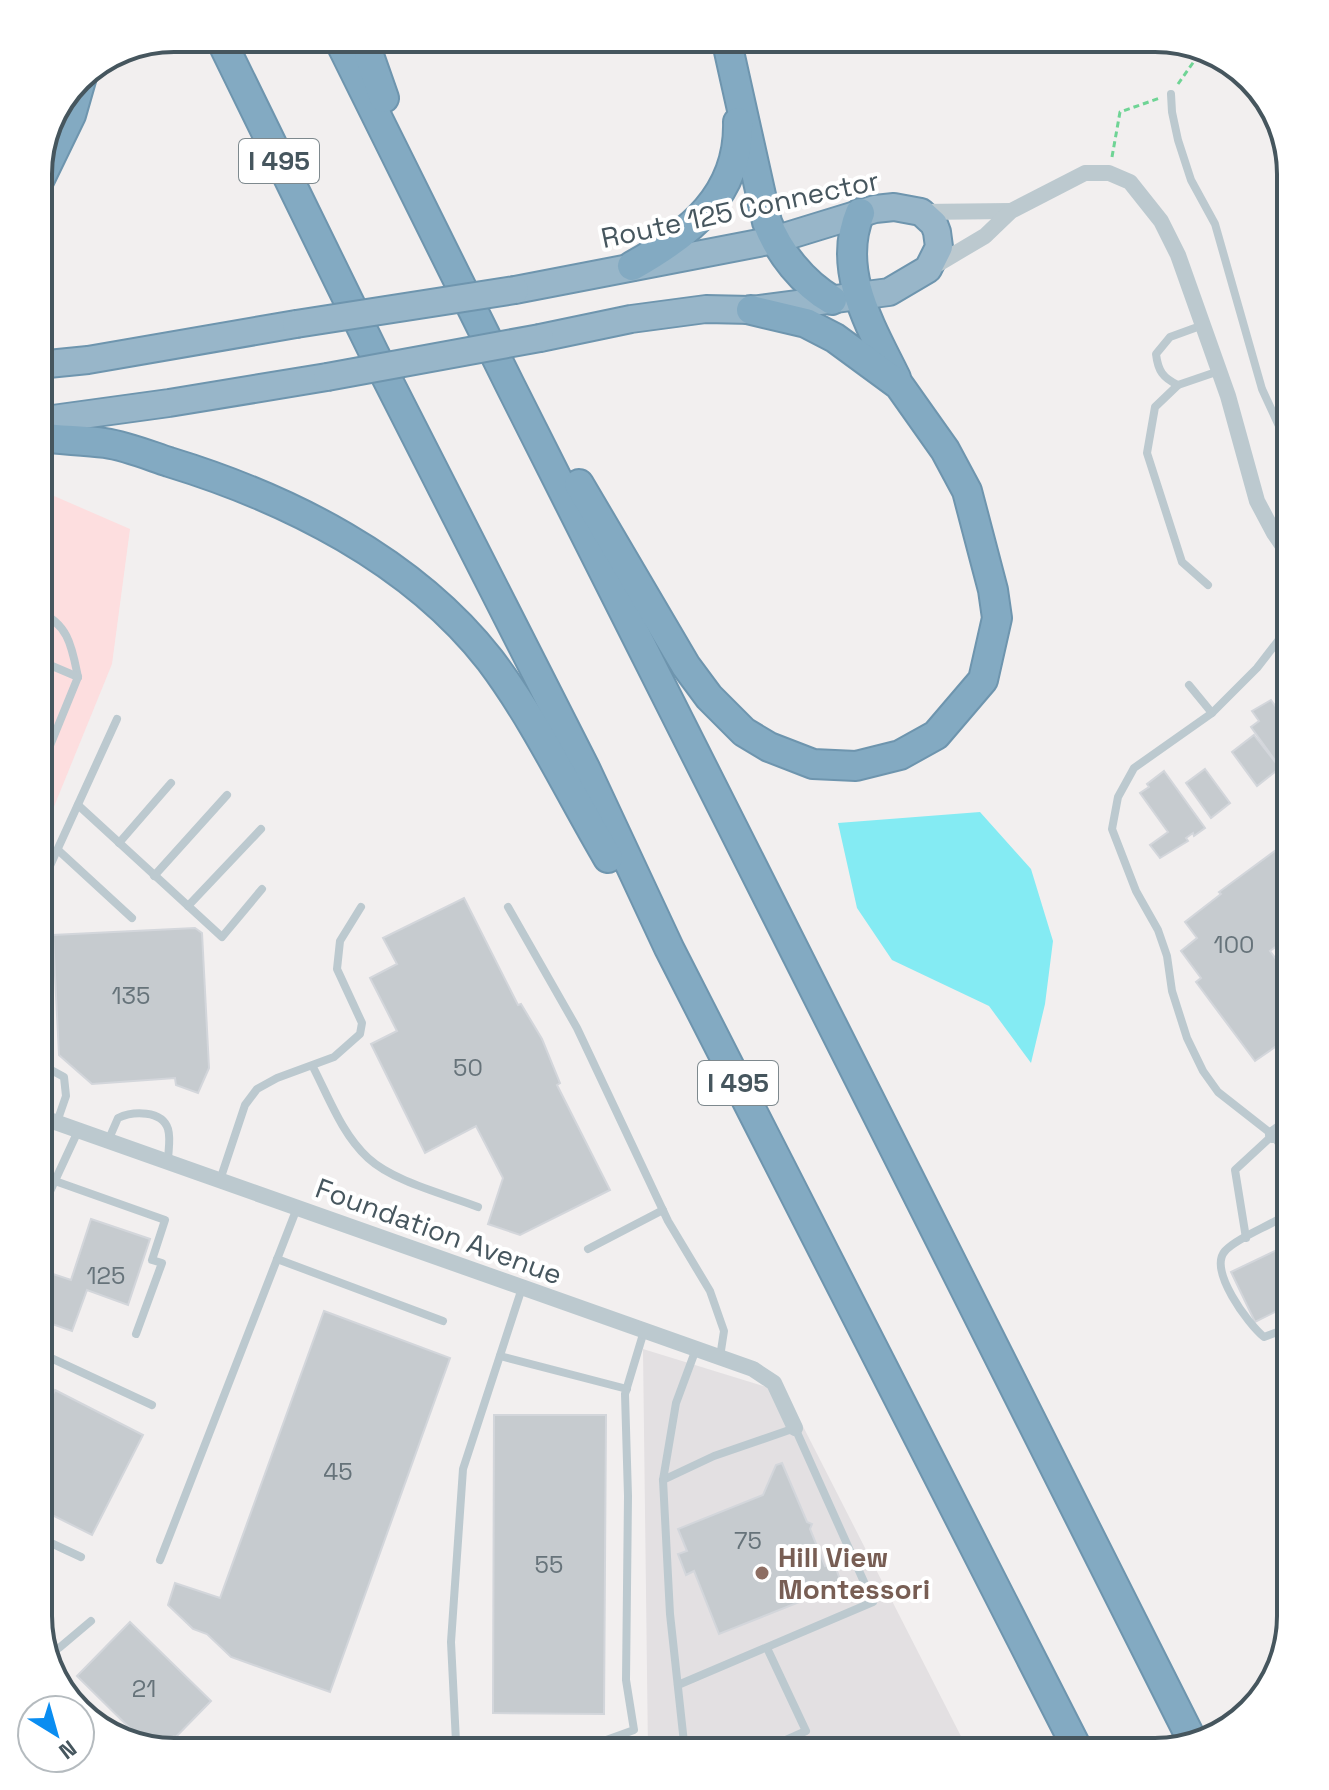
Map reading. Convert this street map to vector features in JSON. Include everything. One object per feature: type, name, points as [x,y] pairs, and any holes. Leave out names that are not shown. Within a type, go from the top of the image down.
[{"type":"highway","name":"I 495","points":[[227,52],[374,353],[585,768],[669,948],[1072,1738]]},
{"type":"highway","points":[[345,52],[1188,1732]]},
{"type":"highway","points":[[369,52],[391,120],[398,161]]},
{"type":"highway","points":[[729,52],[767,222],[774,240],[816,290],[845,298]]},
{"type":"highway","points":[[632,266],[666,247],[704,215],[722,189],[733,164],[739,137],[737,89]]},
{"type":"highway","points":[[55,148],[74,105]]},
{"type":"highway","name":"Route 125 Connector","points":[[52,364],[515,290],[632,266],[707,255],[774,240],[860,213],[894,207],[921,212],[934,224],[939,247],[928,269]]},
{"type":"highway","points":[[510,385],[535,414],[557,447],[686,666],[709,697],[744,732],[769,747],[813,764],[856,766],[900,755],[936,735],[983,680],[997,618],[993,590],[967,491],[945,450],[899,385],[845,298],[852,236],[860,213]]},
{"type":"highway","points":[[52,419],[327,377],[631,319],[706,309],[751,310],[889,292],[928,269]]},
{"type":"highway","points":[[751,310],[806,323],[867,359],[899,385]]},
{"type":"highway","points":[[52,438],[107,443],[197,470],[320,523],[400,573],[441,608],[489,659],[579,804],[606,856],[669,948]]},
{"type":"street","points":[[928,269],[985,236],[1011,211],[1085,173],[1109,173],[1130,182],[1161,221],[1178,255],[1220,371],[1257,501],[1277,537]]},
{"type":"street","points":[[921,212],[1011,211]]},
{"type":"street","name":"Foundation Avenue","points":[[52,1121],[753,1369],[774,1383],[795,1428]]},
{"type":"street","points":[[1273,1135],[1277,1132]]},
{"type":"lane","points":[[1171,94],[1178,140],[1191,180],[1215,224],[1262,389],[1277,422]]},
{"type":"lane","points":[[1178,385],[1166,380],[1158,369],[1156,354],[1170,337],[1204,325]]},
{"type":"lane","points":[[1208,585],[1182,562],[1147,453],[1155,407],[1178,385],[1220,371]]},
{"type":"lane","points":[[52,617],[71,643],[78,677],[52,741]]},
{"type":"lane","points":[[1277,642],[1257,668],[1212,713],[1134,768],[1118,797],[1112,829],[1136,891],[1158,930],[1167,956],[1172,991],[1187,1038],[1203,1071],[1218,1092],[1277,1141]]},
{"type":"lane","points":[[52,666],[78,677]]},
{"type":"lane","points":[[1189,685],[1212,713]]},
{"type":"lane","points":[[52,863],[117,719]]},
{"type":"lane","points":[[119,843],[171,783]]},
{"type":"lane","points":[[154,876],[227,795]]},
{"type":"lane","points":[[78,805],[222,937],[262,889]]},
{"type":"lane","points":[[188,906],[261,829]]},
{"type":"lane","points":[[58,850],[132,918]]},
{"type":"lane","points":[[220,1181],[245,1105],[257,1089],[277,1078],[334,1057],[360,1034],[362,1023],[337,969],[340,941],[361,907]]},
{"type":"lane","points":[[508,907],[577,1028],[663,1210],[710,1291],[724,1331],[720,1358]]},
{"type":"lane","points":[[313,1067],[346,1131],[368,1158],[387,1171],[478,1207]]},
{"type":"lane","points":[[52,1070],[64,1077],[66,1096],[57,1123]]},
{"type":"lane","points":[[108,1141],[118,1118],[134,1112],[151,1115],[167,1125],[170,1133],[167,1162]]},
{"type":"lane","points":[[52,1187],[78,1131]]},
{"type":"lane","points":[[1246,1238],[1235,1170],[1273,1135]]},
{"type":"lane","points":[[55,1181],[165,1220],[152,1260],[162,1263],[136,1334]]},
{"type":"lane","points":[[160,1560],[297,1208]]},
{"type":"lane","points":[[588,1249],[663,1210]]},
{"type":"lane","points":[[1277,1220],[1224,1252],[1220,1265],[1228,1288],[1251,1326],[1264,1337],[1277,1332]]},
{"type":"lane","points":[[277,1259],[443,1321]]},
{"type":"lane","points":[[456,1738],[451,1642],[463,1469],[522,1288]]},
{"type":"lane","points":[[612,1738],[634,1730],[626,1680],[627,1389],[644,1331]]},
{"type":"lane","points":[[684,1738],[670,1614],[663,1480],[676,1403],[696,1349]]},
{"type":"lane","points":[[500,1356],[627,1389]]},
{"type":"lane","points":[[52,1359],[152,1405]]},
{"type":"lane","points":[[663,1480],[714,1456],[795,1428],[873,1602],[678,1685]]},
{"type":"lane","points":[[52,1544],[81,1557]]},
{"type":"lane","points":[[57,1648],[91,1621]]},
{"type":"lane","points":[[767,1648],[806,1731],[790,1738]]},
{"type":"path","points":[[1109,173],[1120,112],[1171,94],[1195,60]]},
{"type":"shaded area","points":[[52,495],[130,529],[112,664],[52,812]]},
{"type":"shaded area","name":"Hill View Montessori","points":[[643,1349],[786,1393],[962,1738],[648,1738]]},
{"type":"water","points":[[980,812],[1031,869],[1053,941],[1045,1004],[1031,1063],[989,1006],[892,960],[857,908],[838,823]]},
{"type":"building","points":[[1271,700],[1277,708],[1277,763],[1251,727],[1259,721],[1252,711]]},
{"type":"building","points":[[1254,735],[1277,764],[1277,770],[1257,786],[1232,752]]},
{"type":"building","points":[[1205,769],[1230,803],[1211,818],[1186,783]]},
{"type":"building","points":[[1164,771],[1205,828],[1194,836],[1193,833],[1186,838],[1188,841],[1160,858],[1150,845],[1168,832],[1140,793]]},
{"type":"building","points":[[1277,849],[1277,946],[1270,951],[1277,960],[1277,1046],[1255,1061],[1196,982],[1201,978],[1181,951],[1197,938],[1185,922],[1221,894],[1219,892]]},
{"type":"building","points":[[464,898],[518,1005],[521,1004],[542,1039],[560,1083],[557,1085],[610,1190],[520,1235],[488,1224],[503,1178],[476,1126],[425,1153],[371,1044],[397,1031],[370,978],[397,964],[383,938]]},
{"type":"building","points":[[195,928],[202,933],[209,1068],[198,1093],[176,1085],[175,1078],[92,1084],[59,1055],[53,935]]},
{"type":"building","points":[[91,1219],[150,1239],[128,1305],[87,1290],[72,1331],[52,1324],[52,1274],[71,1280]]},
{"type":"building","points":[[1277,1250],[1277,1311],[1255,1322],[1231,1272]]},
{"type":"building","points":[[324,1311],[450,1358],[330,1692],[231,1657],[207,1634],[193,1629],[168,1605],[175,1583],[220,1598]]},
{"type":"building","points":[[55,1390],[143,1435],[92,1535],[52,1515],[52,1396]]},
{"type":"building","points":[[494,1415],[606,1415],[604,1714],[493,1713]]},
{"type":"building","points":[[782,1463],[807,1522],[812,1524],[810,1529],[825,1566],[834,1563],[842,1585],[719,1634],[694,1571],[686,1575],[678,1554],[687,1551],[678,1529],[763,1495],[776,1465]]},
{"type":"building","points":[[130,1622],[211,1701],[174,1738],[131,1729],[77,1676]]},
{"type":"place","name":"Hill View Montessori","points":[[762,1573]]}]
